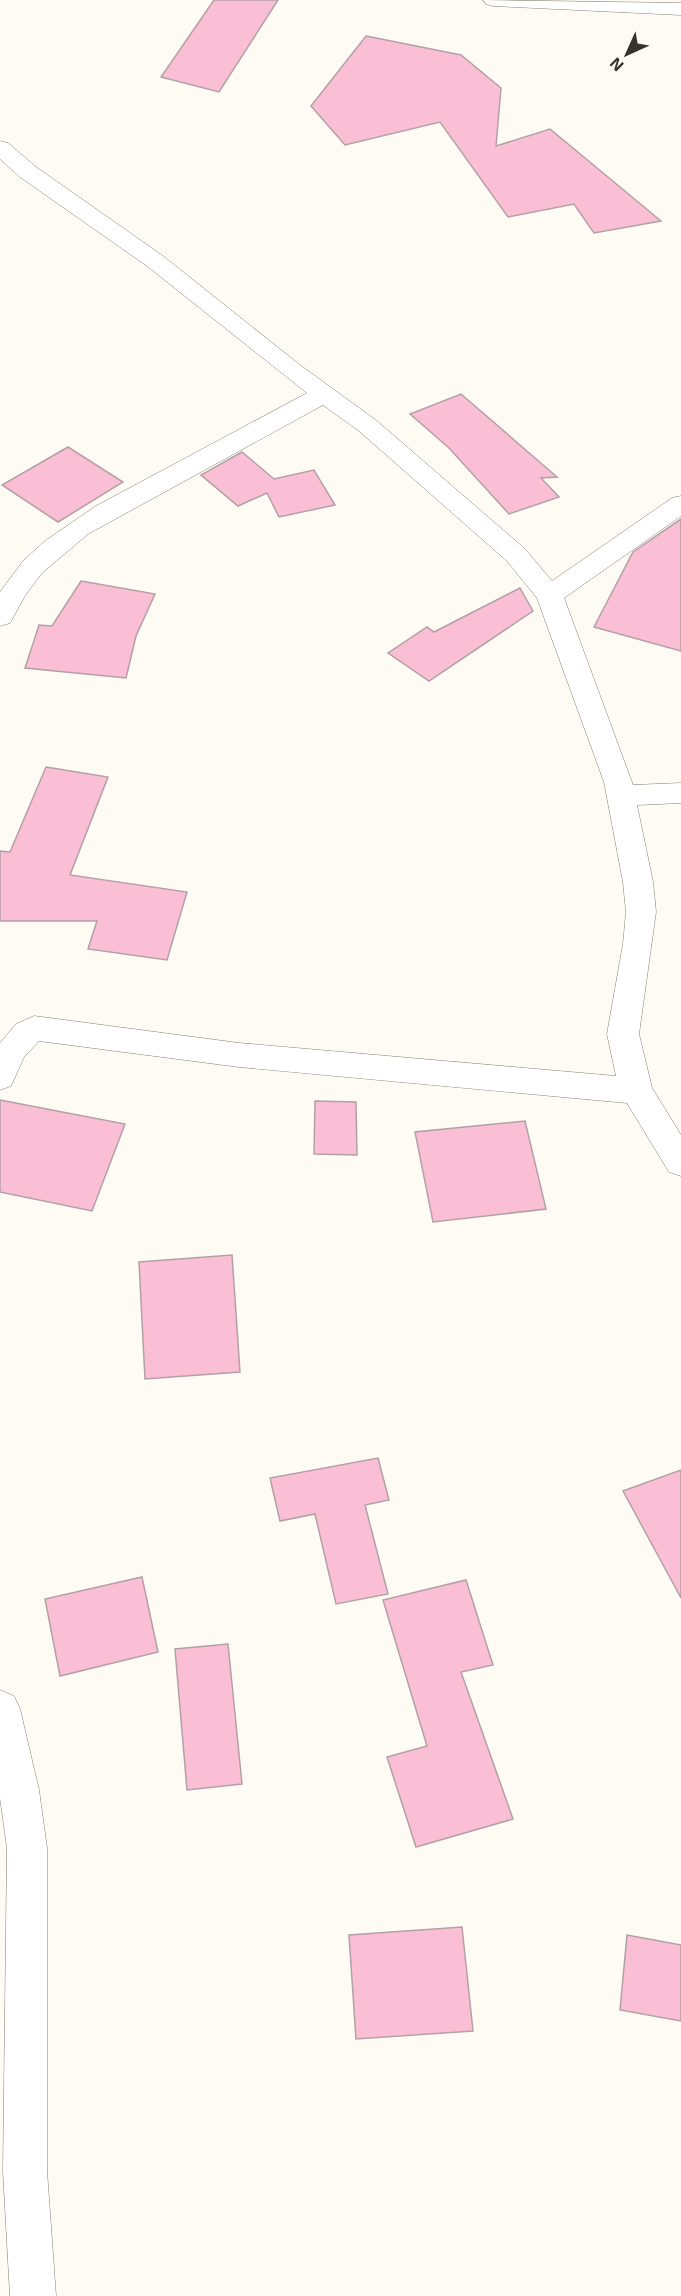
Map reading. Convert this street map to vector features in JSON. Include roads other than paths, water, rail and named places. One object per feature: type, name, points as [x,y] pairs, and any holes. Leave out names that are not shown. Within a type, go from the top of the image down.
[{"type":"street","points":[[493,0],[681,9]]},
{"type":"street","points":[[0,148],[28,172],[155,261],[323,395],[368,426],[516,555],[550,595],[618,782],[638,882],[641,912],[623,1034],[637,1091],[681,1163]]},
{"type":"street","points":[[0,617],[26,573],[58,544],[109,511],[323,395]]},
{"type":"street","points":[[550,595],[681,504]]},
{"type":"street","points":[[621,796],[681,793]]},
{"type":"street","points":[[0,1077],[10,1052],[20,1036],[34,1028],[239,1055],[637,1091]]},
{"type":"street","points":[[2,1724],[19,1790],[27,1848],[12,2172],[33,2296]]}]
